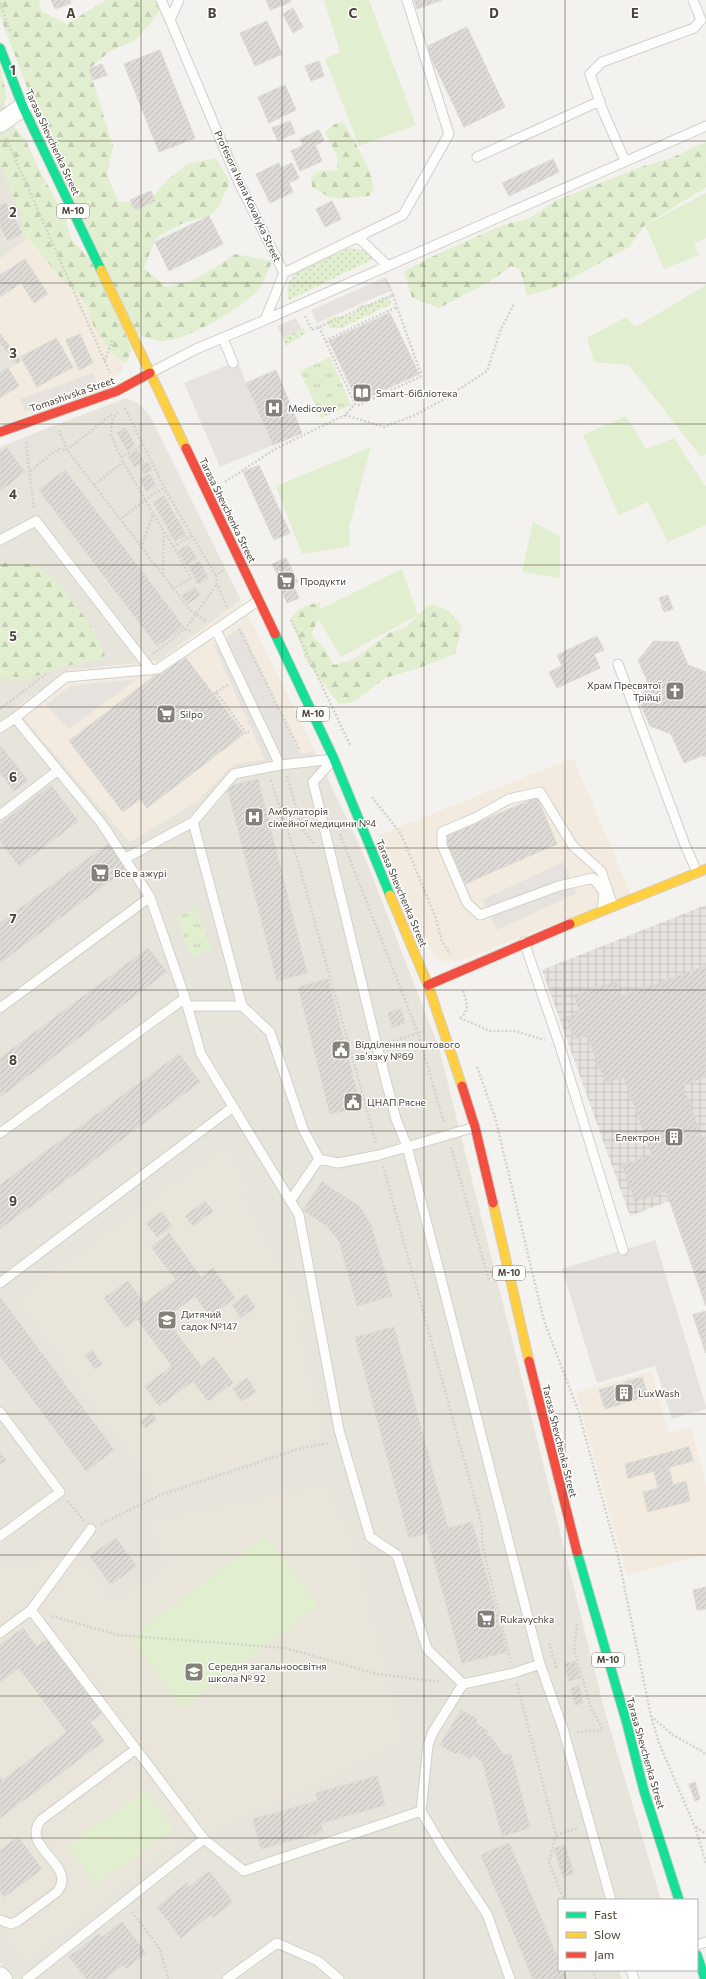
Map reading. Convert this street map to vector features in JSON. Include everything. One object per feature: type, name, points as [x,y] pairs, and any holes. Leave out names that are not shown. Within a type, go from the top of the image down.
[{"type":"main road","name":"Tarasa Shevchenka Street","points":[[0,48],[23,107],[334,759],[428,985],[475,1127],[543,1419],[582,1572],[627,1724],[644,1791],[679,1899]]},
{"type":"main road","name":"Tomashivska Street","points":[[0,432],[23,422],[117,391],[150,373]]},
{"type":"main road","points":[[428,985],[524,942],[702,871]]},
{"type":"main road","points":[[698,1958],[705,1979]]},
{"type":"street","points":[[2,127],[23,107]]},
{"type":"street","points":[[0,1976],[3,1979]]},
{"type":"lane","name":"Profesora Ivana Kovalyka Street","points":[[161,0],[238,181],[284,273],[265,320]]},
{"type":"lane","points":[[170,20],[179,0]]},
{"type":"lane","points":[[284,273],[403,215],[449,134],[407,0]]},
{"type":"lane","points":[[625,161],[590,74],[602,62],[694,28],[701,20],[693,0]]},
{"type":"lane","points":[[477,157],[600,101]]},
{"type":"lane","points":[[150,373],[222,338],[706,126]]},
{"type":"lane","points":[[358,237],[384,267]]},
{"type":"lane","points":[[222,338],[233,362]]},
{"type":"lane","points":[[0,540],[36,521],[151,670]]},
{"type":"lane","points":[[0,728],[15,718],[66,677],[158,669],[258,601]]},
{"type":"lane","points":[[216,630],[280,765]]},
{"type":"lane","points":[[618,664],[685,845],[702,871]]},
{"type":"lane","points":[[15,718],[102,824],[126,858],[150,897],[186,1002],[201,1054],[299,1215],[342,1440],[370,1537],[397,1555],[427,1648],[464,1684]]},
{"type":"lane","points":[[126,858],[193,822],[234,774],[280,765],[334,759]]},
{"type":"lane","points":[[334,759],[313,782],[377,1046],[396,1120],[408,1146],[540,1664],[563,1729],[611,1899]]},
{"type":"lane","points":[[0,815],[57,771]]},
{"type":"lane","points":[[602,911],[604,892],[593,878],[559,886],[480,915],[467,903],[442,845],[442,832],[475,818],[509,799],[540,792],[573,846],[601,871],[613,906]]},
{"type":"lane","points":[[193,822],[242,1006],[270,1032],[303,1129],[318,1159]]},
{"type":"lane","points":[[0,1008],[150,897]]},
{"type":"lane","points":[[524,942],[559,1044],[623,1250]]},
{"type":"lane","points":[[0,1133],[186,1002],[242,1006]]},
{"type":"lane","points":[[0,1283],[233,1107]]},
{"type":"lane","points":[[318,1159],[338,1163],[379,1155],[475,1127]]},
{"type":"lane","points":[[290,1200],[318,1159]]},
{"type":"lane","points":[[0,1412],[60,1492],[0,1536]]},
{"type":"lane","points":[[0,1633],[31,1610],[91,1529]]},
{"type":"lane","points":[[31,1610],[204,1839],[244,1871],[421,1811]]},
{"type":"lane","points":[[510,1979],[487,1914],[421,1811],[428,1744],[433,1732],[464,1684],[540,1664]]},
{"type":"lane","points":[[0,1920],[3,1923],[11,1924],[18,1921],[57,1892],[62,1886],[63,1878],[60,1871],[38,1841],[35,1834],[36,1826],[41,1820],[136,1749]]},
{"type":"lane","points":[[27,1979],[204,1839]]},
{"type":"lane","points":[[227,1979],[277,1943],[318,1961],[339,1979]]},
{"type":"path","points":[[2,127],[112,377]]},
{"type":"path","points":[[225,482],[275,449],[345,415],[355,404],[359,405],[420,377],[421,374],[396,307],[384,267]]},
{"type":"path","points":[[300,304],[312,330],[393,295]]},
{"type":"path","points":[[345,415],[384,427],[415,415],[442,401],[487,371],[501,329],[514,304]]},
{"type":"path","points":[[325,343],[329,339],[396,307]]},
{"type":"path","points":[[319,327],[325,343],[355,404]]},
{"type":"path","points":[[105,362],[114,335]]},
{"type":"path","points":[[29,472],[58,449],[67,450],[124,405]]},
{"type":"path","points":[[124,405],[165,488],[216,576],[223,601]]},
{"type":"path","points":[[124,405],[112,420],[111,435],[120,457],[191,578],[173,589]]},
{"type":"path","points":[[23,422],[36,521]]},
{"type":"path","points":[[120,457],[143,445]]},
{"type":"path","points":[[67,450],[163,577],[190,610],[203,618]]},
{"type":"path","points":[[94,485],[123,462]]},
{"type":"path","points":[[119,520],[155,493],[165,488]]},
{"type":"path","points":[[141,548],[154,514]]},
{"type":"path","points":[[163,577],[164,532]]},
{"type":"path","points":[[173,547],[192,535]]},
{"type":"path","points":[[216,576],[223,570]]},
{"type":"path","points":[[144,661],[184,628],[217,584]]},
{"type":"path","points":[[236,622],[306,763]]},
{"type":"path","points":[[0,709],[47,674],[53,672]]},
{"type":"path","points":[[228,685],[215,693],[246,733],[249,731]]},
{"type":"path","points":[[346,733],[351,746]]},
{"type":"path","points":[[704,755],[706,759]]},
{"type":"path","points":[[287,779],[302,830],[316,846]]},
{"type":"path","points":[[275,789],[297,858],[376,1143]]},
{"type":"path","points":[[368,792],[401,834],[435,916],[442,941],[448,954]]},
{"type":"path","points":[[340,833],[418,1033],[491,1288]]},
{"type":"path","points":[[460,1018],[466,1014],[468,1007],[463,990]]},
{"type":"path","points":[[460,1018],[490,1031],[515,1031],[559,1044]]},
{"type":"path","points":[[460,1018],[463,1025]]},
{"type":"path","points":[[377,1046],[425,1031]]},
{"type":"path","points":[[475,1060],[495,1118],[544,1321],[578,1410],[618,1556],[651,1716],[659,1743],[695,1827],[706,1862]]},
{"type":"path","points":[[382,1166],[482,1525],[482,1544],[556,1835],[549,1862],[564,1899]]},
{"type":"path","points":[[60,1492],[91,1529],[160,1495],[302,1448],[342,1440]]},
{"type":"path","points":[[31,1610],[118,1635],[285,1648],[378,1674],[464,1684]]},
{"type":"path","points":[[575,1732],[603,1730],[591,1708],[574,1650],[577,1622]]},
{"type":"path","points":[[548,1636],[558,1673]]},
{"type":"path","points":[[651,1716],[673,1735],[706,1755]]},
{"type":"path","points":[[573,1725],[578,1739]]},
{"type":"path","points":[[695,1827],[706,1834]]},
{"type":"path","points":[[124,1902],[160,1949],[168,1979]]},
{"type":"shaded area","points":[[0,93],[52,220],[0,259]]},
{"type":"shaded area","points":[[52,220],[125,358],[122,371],[107,383],[3,425],[0,420],[0,374],[17,364],[0,343],[0,259]]},
{"type":"shaded area","points":[[386,277],[392,290],[317,323],[311,310]]},
{"type":"shaded area","points":[[296,318],[302,329],[283,338],[277,326]]},
{"type":"shaded area","points":[[0,343],[17,364],[0,374]]},
{"type":"shaded area","points":[[237,361],[273,445],[220,467],[184,383]]},
{"type":"shaded area","points":[[93,373],[98,386],[25,412],[20,399]]},
{"type":"shaded area","points":[[126,398],[139,404],[150,416],[241,600],[159,661],[70,670],[196,802],[233,764],[315,751],[366,860],[439,1048],[605,1712],[661,1899],[558,1899],[558,1971],[619,1971],[622,1979],[13,1979],[0,1962],[0,447]]},
{"type":"shaded area","points":[[54,425],[58,435],[15,454],[10,444]]},
{"type":"shaded area","points":[[241,600],[315,751],[233,764],[196,802],[130,842],[15,708],[70,670],[159,661]]},
{"type":"shaded area","points":[[241,627],[303,760],[265,760],[214,646]]},
{"type":"shaded area","points":[[137,679],[69,729],[46,705],[70,686]]},
{"type":"shaded area","points":[[573,758],[631,894],[457,962],[443,961],[434,956],[379,835]]},
{"type":"shaded area","points":[[563,862],[577,893],[497,930],[482,900]]},
{"type":"shaded area","points":[[706,905],[706,1187],[630,1216],[542,970]]},
{"type":"shaded area","name":"Дитячий садок №147","points":[[225,1146],[251,1190],[243,1197],[305,1317],[298,1323],[326,1439],[302,1444],[158,1492],[17,1300]]},
{"type":"shaded area","points":[[655,1240],[706,1406],[706,1409],[672,1419],[655,1366],[597,1383],[562,1269]]},
{"type":"shaded area","points":[[651,1371],[669,1433],[691,1427],[706,1486],[706,1555],[627,1575],[576,1392]]},
{"type":"shaded area","name":"Середня загальноосвітня школа № 92","points":[[327,1484],[358,1555],[405,1742],[209,1835],[200,1826],[25,1963],[0,1933],[0,1572],[10,1565],[80,1556],[113,1602],[171,1565],[145,1522]]},
{"type":"green space","points":[[0,0],[39,0],[41,11],[67,24],[106,0],[166,0],[154,19],[136,40],[110,51],[89,69],[113,146],[107,175],[118,201],[146,205],[165,182],[187,164],[216,158],[230,182],[218,208],[209,216],[181,224],[156,238],[144,268],[166,287],[193,280],[218,266],[235,254],[272,262],[260,287],[253,295],[214,322],[184,336],[161,341],[134,333],[63,182],[0,16]]},
{"type":"green space","points":[[324,0],[369,0],[416,125],[359,146],[325,59],[340,52]]},
{"type":"green space","points":[[0,65],[7,99],[0,106]]},
{"type":"green space","points":[[343,121],[369,170],[374,188],[369,196],[340,199],[329,197],[312,187],[311,179],[313,175],[322,171],[337,170],[337,156],[325,132],[335,124]]},
{"type":"green space","points":[[16,129],[26,141],[39,169],[64,215],[72,240],[92,261],[132,349],[126,363],[112,354],[93,325],[89,307],[77,292],[64,282],[31,241],[22,233],[21,213],[0,168],[0,134]]},
{"type":"green space","points":[[706,142],[706,187],[645,225],[629,247],[554,288],[527,296],[520,269],[511,266],[489,282],[439,308],[412,298],[404,271],[429,258],[503,225],[530,218],[555,201],[644,166],[671,158]]},
{"type":"green space","points":[[706,193],[706,238],[694,244],[699,255],[664,269],[645,225]]},
{"type":"green space","points":[[350,248],[365,251],[373,259],[289,300],[288,287],[294,275]]},
{"type":"green space","points":[[706,285],[706,454],[701,457],[629,365],[594,362],[587,338],[626,317],[636,327]]},
{"type":"green space","points":[[389,296],[391,304],[341,328],[329,328],[327,319],[355,314],[359,306],[377,302],[380,298]]},
{"type":"green space","points":[[304,328],[306,333],[286,346],[283,338]]},
{"type":"green space","points":[[330,357],[351,405],[321,418],[300,371]]},
{"type":"green space","points":[[626,416],[646,449],[674,438],[706,487],[706,525],[668,542],[648,502],[619,515],[583,435]]},
{"type":"green space","points":[[371,447],[349,528],[350,546],[302,554],[276,486]]},
{"type":"green space","points":[[533,522],[560,536],[560,578],[522,572]]},
{"type":"green space","points":[[3,562],[32,564],[57,581],[90,624],[105,655],[97,661],[77,663],[17,682],[0,677],[0,566]]},
{"type":"green space","points":[[402,569],[418,615],[341,657],[314,612]]},
{"type":"green space","points":[[320,602],[320,616],[311,635],[323,646],[334,665],[354,659],[389,633],[406,627],[431,604],[448,610],[462,626],[455,654],[416,669],[385,678],[354,702],[339,704],[306,661],[290,618],[304,606]]},
{"type":"green space","points":[[195,907],[212,948],[192,957],[176,917]]},
{"type":"green space","points":[[266,1536],[319,1606],[183,1708],[130,1638]]},
{"type":"green space","points":[[146,1790],[174,1829],[95,1885],[67,1845]]},
{"type":"building","points":[[51,0],[70,0],[71,3],[55,9]]},
{"type":"building","points":[[266,0],[290,0],[291,2],[270,10]]},
{"type":"building","points":[[414,0],[442,0],[417,9]]},
{"type":"building","points":[[293,8],[303,27],[293,33],[283,14]]},
{"type":"building","points":[[267,21],[282,54],[255,66],[240,33]]},
{"type":"building","points":[[467,27],[505,107],[464,127],[426,47]]},
{"type":"building","points":[[160,50],[195,138],[159,152],[124,64]]},
{"type":"building","points":[[319,61],[324,76],[311,81],[305,66]]},
{"type":"building","points":[[102,64],[107,75],[93,80],[89,69]]},
{"type":"building","points":[[285,85],[296,110],[269,123],[258,97]]},
{"type":"building","points":[[290,121],[295,133],[278,141],[272,128]]},
{"type":"building","points":[[319,130],[324,141],[315,145],[322,161],[300,171],[291,151],[303,145],[300,139]]},
{"type":"building","points":[[553,159],[559,172],[509,196],[502,183]]},
{"type":"building","points":[[279,163],[281,168],[292,163],[299,178],[289,183],[293,192],[270,203],[256,174]]},
{"type":"building","points":[[151,191],[155,201],[135,210],[130,200]]},
{"type":"building","points":[[332,201],[341,219],[325,227],[316,209]]},
{"type":"building","points":[[6,203],[22,233],[8,241],[0,226],[0,205]]},
{"type":"building","points":[[209,216],[223,244],[169,271],[155,242]]},
{"type":"building","points":[[25,259],[48,294],[34,303],[21,283],[0,297],[0,275]]},
{"type":"building","points":[[390,313],[419,374],[358,402],[329,341]]},
{"type":"building","points":[[0,334],[21,361],[17,364],[0,343]]},
{"type":"building","points":[[80,334],[93,363],[79,370],[66,340]]},
{"type":"building","points":[[56,338],[73,367],[37,387],[21,357]]},
{"type":"building","points":[[8,368],[19,386],[0,398],[0,373]]},
{"type":"building","name":"Medicover","points":[[276,370],[302,433],[273,445],[246,383]]},
{"type":"building","points":[[125,428],[135,445],[127,450],[117,433]]},
{"type":"building","points":[[6,447],[25,472],[0,491],[0,452]]},
{"type":"building","points":[[138,450],[144,462],[134,467],[128,456]]},
{"type":"building","points":[[148,462],[152,470],[144,474],[140,466]]},
{"type":"building","points":[[259,465],[290,533],[274,540],[243,472]]},
{"type":"building","points":[[65,470],[184,627],[157,646],[39,490]]},
{"type":"building","points":[[150,474],[156,486],[146,491],[140,479]]},
{"type":"building","points":[[164,496],[186,535],[175,541],[153,502]]},
{"type":"building","points":[[188,545],[197,559],[186,565],[178,551]]},
{"type":"building","points":[[286,558],[298,582],[284,588],[272,564]]},
{"type":"building","points":[[199,561],[208,578],[198,584],[189,567]]},
{"type":"building","points":[[293,585],[299,598],[287,603],[282,590]]},
{"type":"building","points":[[195,587],[200,595],[188,604],[182,596]]},
{"type":"building","points":[[668,595],[673,609],[664,612],[659,598]]},
{"type":"building","points":[[597,636],[604,650],[594,654],[600,668],[557,688],[549,672],[562,666],[557,655]]},
{"type":"building","name":"Храм Пресвятої Трійці","points":[[654,641],[678,642],[688,665],[706,672],[706,754],[684,763],[671,734],[650,726],[640,703],[647,680],[638,660]]},
{"type":"building","name":"Silpo","points":[[183,654],[244,734],[147,808],[140,799],[123,812],[69,741]]},
{"type":"building","points":[[1,746],[28,781],[14,791],[0,773]]},
{"type":"building","points":[[258,779],[307,973],[277,981],[227,787]]},
{"type":"building","points":[[51,785],[78,821],[19,866],[0,841],[0,824]]},
{"type":"building","points":[[537,797],[557,844],[465,884],[445,837]]},
{"type":"building","points":[[109,843],[127,868],[0,963],[0,923]]},
{"type":"building","points":[[148,948],[167,972],[0,1097],[0,1058]]},
{"type":"building","name":"Електрон","points":[[706,966],[706,1077],[683,1085],[702,1138],[706,1136],[706,1306],[666,1191],[635,1202],[622,1165],[652,1155],[624,1077],[605,1083],[587,1034],[574,1039],[566,1017],[580,1013],[574,995],[616,981],[621,996]]},
{"type":"building","name":"Електрон","points":[[706,966],[706,1077],[683,1085],[702,1138],[706,1136],[706,1306],[666,1191],[635,1202],[622,1165],[652,1155],[624,1077],[605,1083],[587,1034],[574,1039],[566,1017],[580,1013],[574,995],[616,981],[621,996]]},
{"type":"building","points":[[328,979],[361,1107],[330,1114],[298,987]]},
{"type":"building","points":[[401,1009],[405,1023],[392,1027],[388,1013]]},
{"type":"building","points":[[179,1054],[200,1082],[0,1229],[0,1185]]},
{"type":"building","points":[[322,1182],[359,1206],[371,1225],[392,1296],[357,1306],[339,1241],[327,1226],[303,1210]]},
{"type":"building","points":[[205,1201],[213,1211],[193,1226],[185,1216]]},
{"type":"building","points":[[162,1212],[172,1226],[157,1237],[146,1223]]},
{"type":"building","points":[[169,1233],[201,1277],[213,1268],[235,1298],[210,1316],[195,1296],[165,1318],[201,1366],[214,1357],[233,1383],[208,1401],[193,1381],[159,1406],[145,1386],[172,1366],[137,1319],[126,1327],[104,1298],[128,1281],[144,1303],[176,1280],[151,1247]]},
{"type":"building","points":[[246,1294],[255,1307],[241,1318],[232,1305]]},
{"type":"building","points":[[0,1297],[114,1450],[86,1471],[0,1356]]},
{"type":"building","points":[[706,1311],[706,1353],[693,1315]]},
{"type":"building","points":[[706,1311],[706,1353],[693,1315]]},
{"type":"building","points":[[394,1327],[448,1528],[409,1538],[355,1337]]},
{"type":"building","points":[[92,1350],[102,1364],[95,1369],[85,1355]]},
{"type":"building","name":"LuxWash","points":[[642,1377],[648,1396],[605,1409],[599,1390]]},
{"type":"building","points":[[247,1378],[256,1392],[241,1401],[233,1388]]},
{"type":"building","points":[[152,1413],[157,1420],[145,1428],[140,1421]]},
{"type":"building","points":[[689,1447],[693,1461],[628,1478],[625,1464]]},
{"type":"building","points":[[689,1447],[693,1461],[628,1478],[625,1464]]},
{"type":"building","points":[[0,1453],[6,1460],[0,1465]]},
{"type":"building","points":[[669,1468],[673,1485],[686,1481],[690,1501],[648,1512],[643,1492],[658,1488],[654,1472]]},
{"type":"building","points":[[472,1522],[507,1652],[462,1663],[427,1534]]},
{"type":"building","points":[[116,1538],[136,1566],[111,1585],[90,1556]]},
{"type":"building","points":[[706,1587],[706,1609],[697,1610],[693,1590]]},
{"type":"building","points":[[23,1628],[37,1647],[47,1639],[102,1713],[90,1722],[104,1741],[0,1818],[0,1777],[3,1780],[67,1732],[19,1668],[0,1682],[0,1645]]},
{"type":"building","points":[[575,1661],[580,1678],[569,1681],[564,1664]]},
{"type":"building","points":[[579,1686],[583,1703],[575,1705],[571,1688]]},
{"type":"building","points":[[461,1710],[477,1719],[475,1723],[488,1731],[486,1734],[490,1736],[504,1755],[511,1754],[530,1828],[502,1836],[482,1761],[473,1755],[470,1759],[458,1752],[456,1754],[440,1745]]},
{"type":"building","points":[[377,1776],[385,1805],[321,1823],[323,1832],[261,1849],[253,1819],[318,1801],[316,1793]]},
{"type":"building","points":[[695,1782],[700,1799],[695,1801],[689,1784]]},
{"type":"building","points":[[18,1837],[42,1869],[4,1897],[0,1892],[0,1850]]},
{"type":"building","points":[[509,1843],[558,1959],[558,1971],[563,1971],[567,1979],[533,1979],[481,1855]]},
{"type":"building","points":[[565,1845],[574,1874],[563,1877],[554,1848]]},
{"type":"building","points":[[209,1871],[233,1902],[213,1918],[210,1915],[181,1938],[157,1907],[187,1883],[189,1887]]},
{"type":"building","points":[[122,1922],[146,1953],[126,1969],[123,1965],[105,1979],[87,1979],[69,1957],[99,1934],[102,1937]]},
{"type":"traffic: fast","points":[[0,48],[23,107],[101,270]]},
{"type":"traffic: fast","points":[[275,634],[334,759],[390,895]]},
{"type":"traffic: fast","points":[[577,1552],[627,1724],[644,1791],[679,1899]]},
{"type":"traffic: fast","points":[[698,1958],[705,1979]]},
{"type":"traffic: slow","points":[[101,270],[186,448]]},
{"type":"traffic: slow","points":[[570,924],[706,869]]},
{"type":"traffic: slow","points":[[390,895],[428,985],[462,1086]]},
{"type":"traffic: slow","points":[[493,1203],[529,1361]]},
{"type":"traffic: jam","points":[[0,432],[117,391],[150,373]]},
{"type":"traffic: jam","points":[[186,448],[275,634]]},
{"type":"traffic: jam","points":[[428,985],[570,924]]},
{"type":"traffic: jam","points":[[462,1086],[475,1127],[493,1203]]},
{"type":"traffic: jam","points":[[529,1361],[577,1552]]},
{"type":"place","name":"Smart-бібліотека","points":[[362,393]]},
{"type":"place","name":"Medicover","points":[[274,408]]},
{"type":"place","name":"Продукти","points":[[286,581]]},
{"type":"place","name":"Храм Пресвятої Трійці","points":[[675,691]]},
{"type":"place","name":"Silpo","points":[[166,714]]},
{"type":"place","name":"Амбулаторія сімейної медицини №4","points":[[254,817]]},
{"type":"place","name":"Все в ажурі","points":[[100,873]]},
{"type":"place","name":"Відділення поштового зв’язку №69","points":[[341,1050]]},
{"type":"place","name":"ЦНАП Рясне","points":[[353,1102]]},
{"type":"place","name":"Електрон","points":[[674,1137]]},
{"type":"place","name":"Дитячий садок №147","points":[[167,1320]]},
{"type":"place","name":"LuxWash","points":[[624,1393]]},
{"type":"place","name":"Rukavychka","points":[[486,1619]]},
{"type":"place","name":"Середня загальноосвітня школа № 92","points":[[194,1672]]}]
